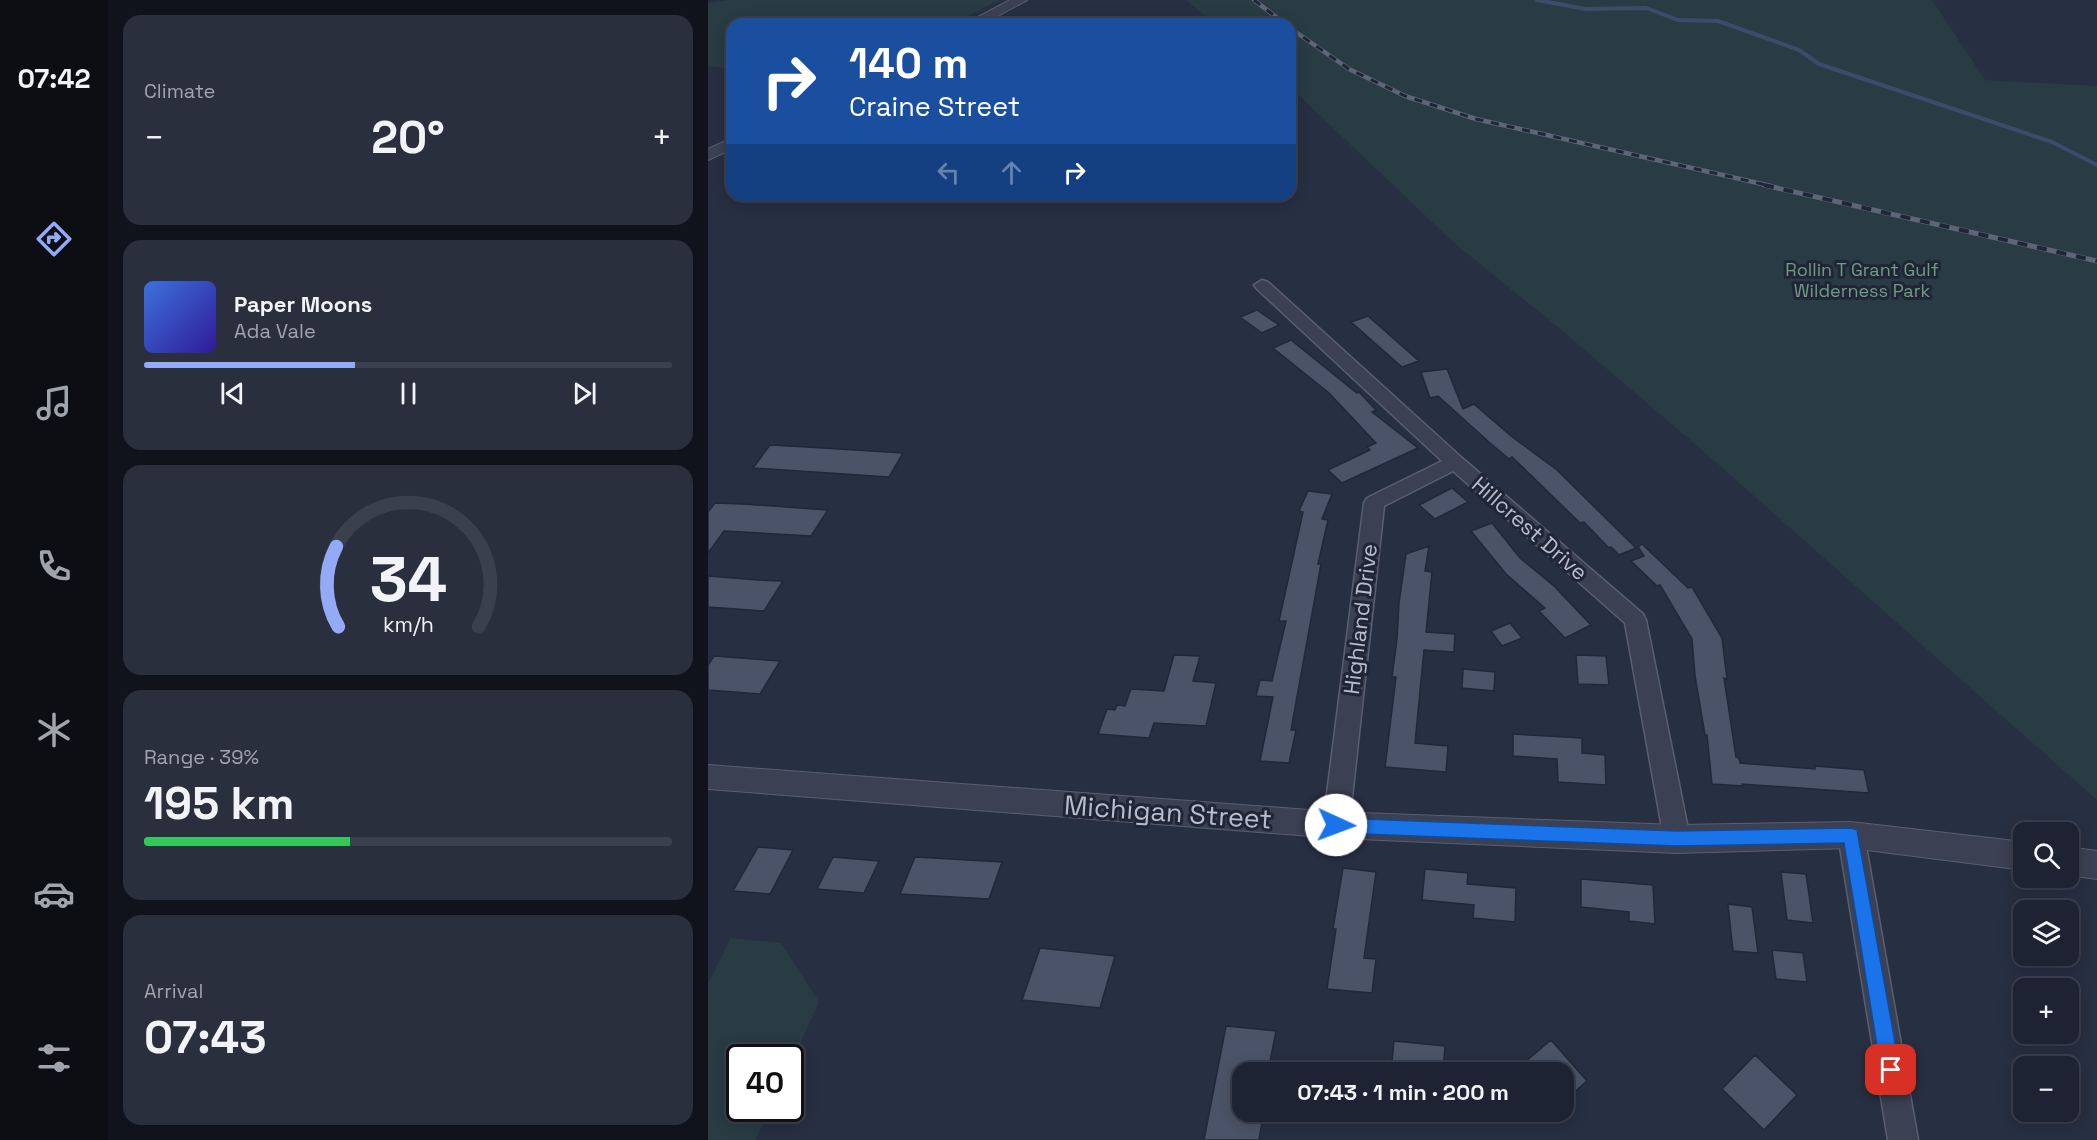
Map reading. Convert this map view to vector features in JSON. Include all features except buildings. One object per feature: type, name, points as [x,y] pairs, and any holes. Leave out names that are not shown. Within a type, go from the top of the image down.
[{"type":"street","points":[[984,18],[1020,0]]},
{"type":"street","points":[[708,154],[726,146]]},
{"type":"street","name":"Hillcrest Drive","points":[[1262,285],[1455,462],[1635,620],[1677,839]]},
{"type":"street","name":"Highland Drive","points":[[1336,825],[1374,503],[1455,462]]},
{"type":"street","name":"Michigan Street","points":[[708,777],[1336,825],[1677,839],[1851,835],[2013,855]]},
{"type":"street","points":[[1851,835],[1903,1140]]},
{"type":"street","points":[[2079,863],[2097,865]]},
{"type":"green space","points":[[729,0],[999,0],[964,18],[726,18],[726,68],[708,66],[708,3]]},
{"type":"green space","name":"Rollin T Grant Gulf Wilderness Park","points":[[1186,0],[1932,0],[1985,80],[2097,86],[2097,800],[1702,450],[1559,328],[1453,242],[1296,93],[1296,18],[1208,18]]},
{"type":"green space","points":[[731,938],[781,943],[819,1002],[800,1044],[726,1044],[726,1122],[764,1122],[755,1140],[708,1140],[708,984]]},
{"type":"waterway","points":[[1537,0],[1586,9],[1646,8],[1678,20],[1718,21],[1799,50],[1819,64],[2052,142],[2097,165]]},
{"type":"railway","points":[[1254,0],[1277,18]]},
{"type":"railway","points":[[1296,32],[1349,69],[1405,96],[1476,119],[1771,186]]},
{"type":"railway","points":[[1764,185],[2097,261]]},
{"type":"route","points":[[1336,825],[1677,839],[1851,835],[1891,1070]]}]
